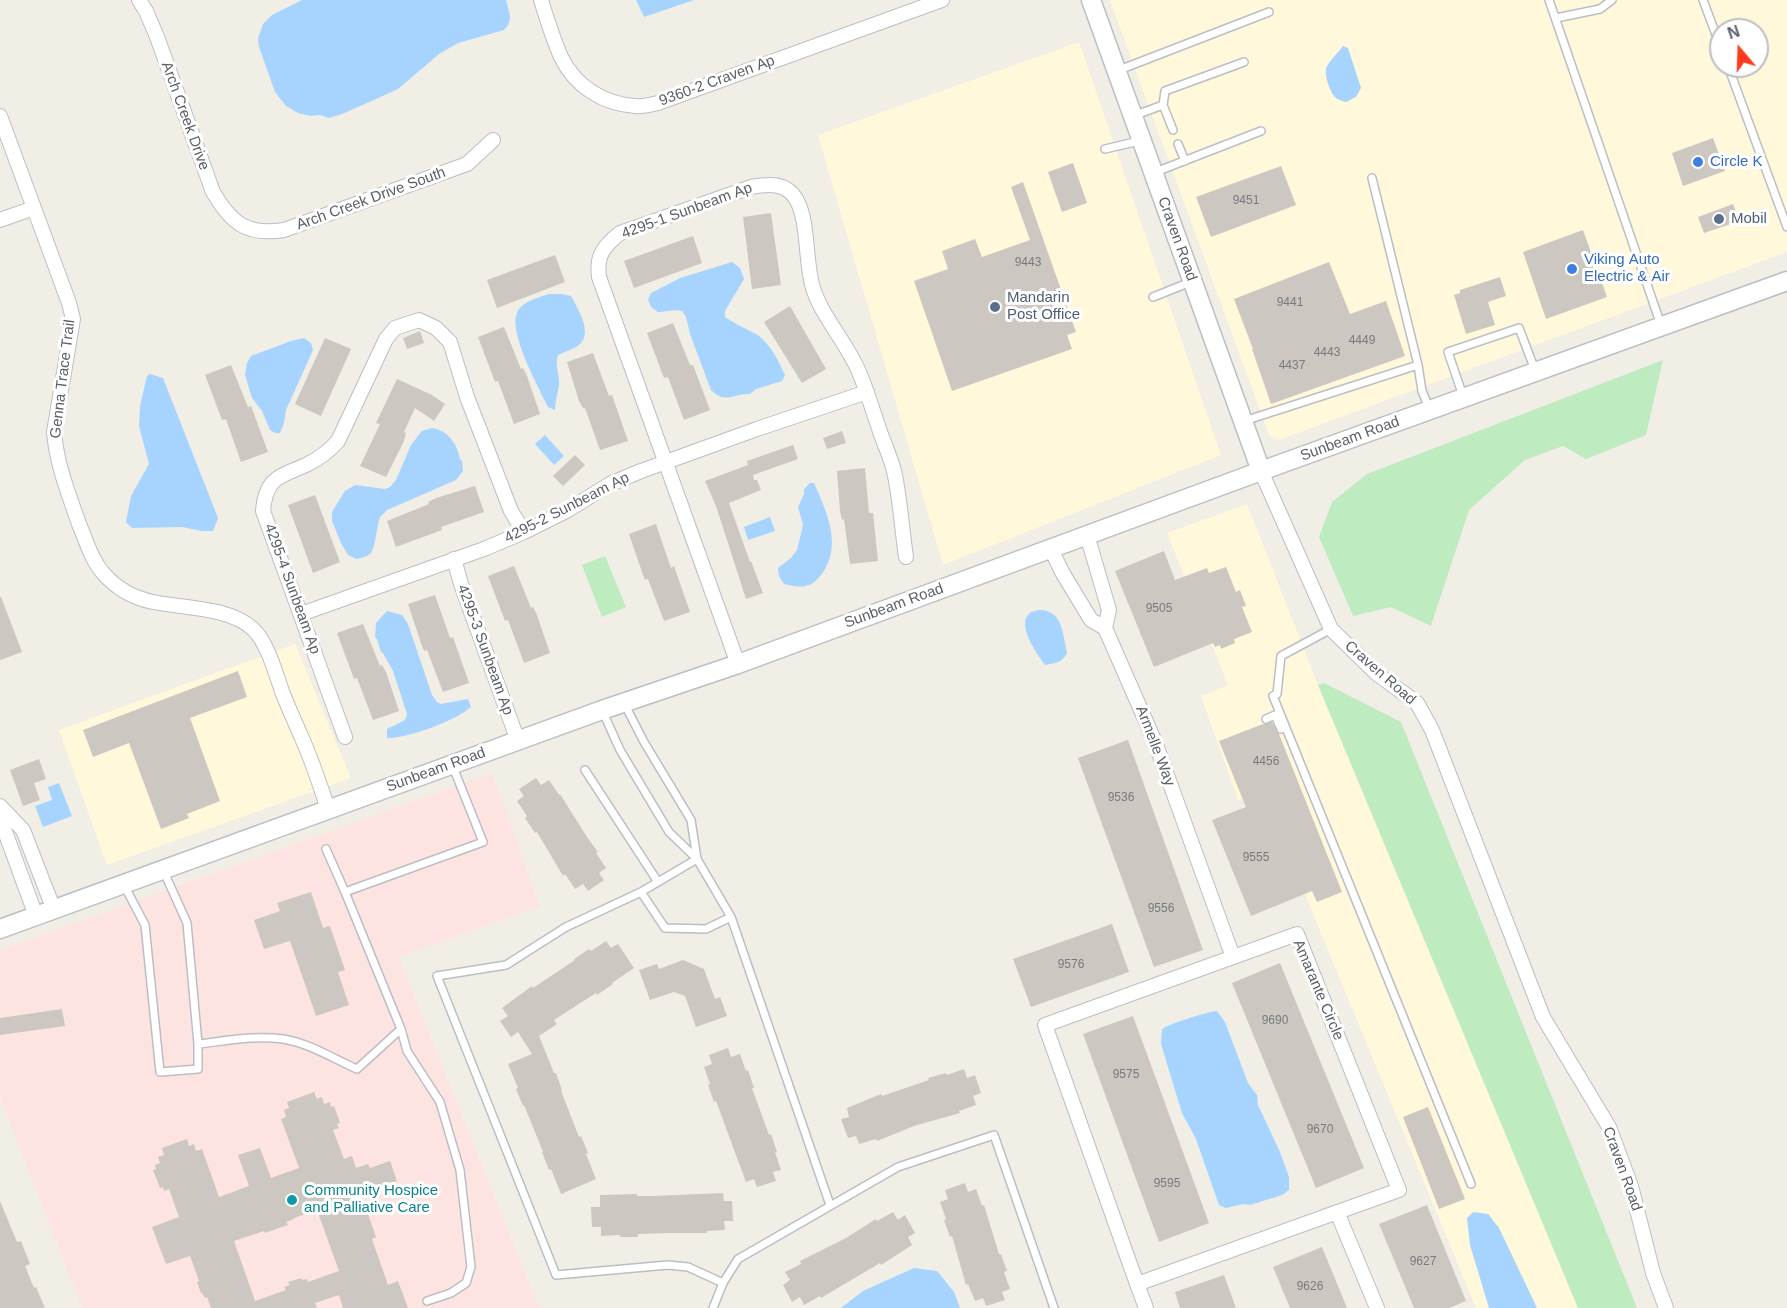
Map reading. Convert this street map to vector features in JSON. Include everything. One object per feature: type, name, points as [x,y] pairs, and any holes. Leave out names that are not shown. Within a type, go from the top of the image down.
[{"type":"street","name":"Arch Creek Drive","points":[[139,0],[157,37],[213,192],[223,209],[233,220],[242,225]]},
{"type":"street","name":"9360-2 Craven Ap","points":[[541,0],[561,57],[583,86],[600,98],[637,107],[658,104],[942,0]]},
{"type":"street","name":"Craven Road","points":[[1091,0],[1261,471],[1331,629],[1376,673],[1417,703],[1432,730],[1543,1017],[1608,1127],[1631,1186],[1653,1274],[1666,1308]]},
{"type":"street","name":"Genna Trace Trail","points":[[0,116],[73,319],[54,432],[59,470],[92,556],[102,572],[115,585],[135,597],[151,602],[227,615],[242,621],[253,629],[263,643],[328,809]]},
{"type":"street","name":"Arch Creek Drive South","points":[[242,225],[255,231],[270,233],[284,230],[467,164],[493,140]]},
{"type":"street","name":"4295-1 Sunbeam Ap","points":[[738,664],[599,277],[597,267],[602,251],[621,233],[751,187],[765,184],[788,189],[796,199],[801,213],[813,290],[859,370],[894,471],[906,557]]},
{"type":"street","points":[[0,220],[33,208]]},
{"type":"street","name":"Sunbeam Road","points":[[0,929],[602,710],[738,664],[1261,471],[1787,281]]},
{"type":"street","name":"4295-4 Sunbeam Ap","points":[[345,736],[263,511],[264,495],[270,484],[279,476],[310,463],[328,452],[338,441],[386,339],[395,328],[419,320],[436,328],[450,342],[467,397],[511,511],[524,532]]},
{"type":"street","name":"4295-2 Sunbeam Ap","points":[[301,614],[484,549],[568,510],[610,484],[666,462],[867,392]]},
{"type":"street","points":[[1087,536],[1109,610],[1105,628]]},
{"type":"street","name":"Armelle Way","points":[[1051,549],[1091,620],[1105,628],[1155,742],[1233,957]]},
{"type":"street","name":"4295-3 Sunbeam Ap","points":[[454,559],[518,741]]},
{"type":"street","points":[[0,806],[23,830],[54,910]]},
{"type":"street","points":[[0,818],[36,916]]},
{"type":"street","name":"Amarante Circle","points":[[1297,934],[1399,1190],[1337,1212],[1137,1284],[1045,1025],[1297,934]]},
{"type":"street","points":[[1337,1212],[1377,1308]]},
{"type":"street","points":[[1137,1284],[1146,1308]]},
{"type":"lane","points":[[1549,0],[1662,327]]},
{"type":"lane","points":[[1556,18],[1600,9],[1612,0]]},
{"type":"lane","points":[[1703,0],[1710,18]]},
{"type":"lane","points":[[1117,71],[1269,12]]},
{"type":"lane","points":[[1173,130],[1163,105],[1165,91],[1244,62]]},
{"type":"lane","points":[[1732,78],[1787,227]]},
{"type":"lane","points":[[1133,116],[1163,105]]},
{"type":"lane","points":[[1154,173],[1261,131]]},
{"type":"lane","points":[[1105,149],[1142,140]]},
{"type":"lane","points":[[1178,144],[1185,161]]},
{"type":"lane","points":[[1372,178],[1418,364],[1422,391],[1430,411]]},
{"type":"lane","points":[[1153,297],[1193,282]]},
{"type":"lane","points":[[1464,398],[1448,352],[1519,328],[1536,372]]},
{"type":"lane","points":[[1243,422],[1418,364]]},
{"type":"lane","points":[[1281,729],[1273,696],[1277,694],[1281,656],[1331,629]]},
{"type":"lane","points":[[624,703],[644,742],[692,820],[697,859]]},
{"type":"lane","points":[[602,710],[620,750],[669,832],[697,859],[731,917],[830,1205]]},
{"type":"lane","points":[[1266,719],[1275,715],[1471,1184]]},
{"type":"lane","points":[[345,892],[483,842],[452,764]]},
{"type":"lane","points":[[585,770],[658,882]]},
{"type":"lane","points":[[326,849],[401,1029],[407,1051],[440,1102],[460,1170],[471,1267],[466,1283],[451,1293],[427,1301]]},
{"type":"lane","points":[[697,859],[641,892],[566,927],[506,965],[437,976],[556,1275],[668,1265],[688,1267],[723,1284]]},
{"type":"lane","points":[[124,884],[145,925],[160,1072],[198,1069],[198,1044],[187,923],[163,869]]},
{"type":"lane","points":[[641,892],[665,928],[706,929],[731,917]]},
{"type":"lane","points":[[198,1044],[257,1037],[284,1039],[306,1045],[357,1070],[401,1029]]},
{"type":"lane","points":[[713,1308],[723,1284],[738,1259],[898,1167],[994,1135],[1054,1308]]},
{"type":"shaded area","points":[[1110,0],[1787,0],[1787,252],[1279,440],[1269,435]]},
{"type":"shaded area","points":[[1079,42],[1221,455],[943,565],[818,135]]},
{"type":"shaded area","points":[[1247,504],[1318,685],[1578,1308],[1476,1308],[1263,793],[1238,800],[1201,696],[1228,685],[1167,533]]},
{"type":"shaded area","points":[[295,644],[351,778],[107,865],[59,730]]},
{"type":"shaded area","points":[[492,773],[540,906],[399,957],[539,1308],[82,1308],[0,1097],[0,950]]},
{"type":"green space","points":[[1663,360],[1646,435],[1586,459],[1563,446],[1525,460],[1469,510],[1431,626],[1391,607],[1353,616],[1319,537],[1332,502],[1367,474]]},
{"type":"green space","points":[[605,556],[626,607],[602,617],[582,565]]},
{"type":"green space","points":[[1324,683],[1401,722],[1637,1308],[1578,1308],[1318,685]]},
{"type":"water","points":[[302,0],[506,0],[510,20],[504,30],[458,43],[439,54],[398,89],[329,118],[298,113],[286,106],[275,92],[259,47],[258,38],[263,24],[272,15]]},
{"type":"water","points":[[636,0],[694,0],[644,17]]},
{"type":"water","points":[[1343,46],[1348,48],[1361,88],[1356,97],[1346,102],[1336,98],[1328,83],[1326,73],[1330,61]]},
{"type":"water","points":[[732,262],[740,268],[744,279],[725,311],[725,317],[764,340],[785,375],[782,381],[756,389],[750,394],[725,398],[711,390],[682,311],[658,312],[651,307],[648,299],[651,293],[680,278]]},
{"type":"water","points":[[549,294],[571,296],[585,330],[582,342],[558,355],[559,385],[555,410],[548,407],[524,356],[516,328],[516,316],[520,308],[530,301]]},
{"type":"water","points":[[304,338],[311,343],[313,350],[286,410],[280,433],[275,433],[270,430],[262,411],[252,398],[245,375],[247,363],[251,356]]},
{"type":"water","points":[[150,374],[163,378],[218,518],[213,531],[182,527],[132,528],[126,522],[131,496],[149,464],[139,426],[140,406],[147,376]]},
{"type":"water","points":[[432,428],[443,432],[451,439],[462,461],[463,471],[456,480],[387,510],[380,517],[372,552],[356,559],[348,555],[332,521],[332,512],[345,491],[355,485],[385,489],[390,487],[396,480],[411,445],[422,431]]},
{"type":"water","points":[[545,435],[564,456],[554,465],[535,444]]},
{"type":"water","points":[[810,483],[814,483],[828,517],[832,541],[831,553],[828,564],[813,583],[804,586],[784,584],[779,576],[778,568],[797,550],[803,525],[798,507],[804,489]]},
{"type":"water","points":[[770,517],[775,531],[748,540],[744,527]]},
{"type":"water","points":[[1039,610],[1053,614],[1063,631],[1067,653],[1063,659],[1055,663],[1045,665],[1026,632],[1026,618],[1031,612]]},
{"type":"water","points":[[387,611],[402,615],[408,624],[432,695],[437,702],[441,704],[468,699],[471,707],[454,718],[430,728],[406,736],[387,738],[387,729],[405,720],[407,714],[393,671],[375,637],[376,623]]},
{"type":"water","points":[[59,783],[72,816],[43,827],[35,806],[52,800],[48,787]]},
{"type":"water","points":[[1217,1011],[1225,1022],[1248,1083],[1257,1095],[1258,1105],[1289,1177],[1289,1190],[1282,1195],[1250,1205],[1243,1204],[1226,1208],[1219,1205],[1196,1139],[1182,1113],[1161,1044],[1162,1029],[1188,1018]]},
{"type":"water","points":[[1473,1212],[1488,1214],[1499,1228],[1537,1308],[1489,1308],[1470,1245],[1467,1218]]},
{"type":"water","points":[[914,1268],[937,1271],[954,1292],[960,1308],[841,1308],[863,1291]]},
{"type":"building","name":"Circle K","points":[[1713,138],[1725,171],[1683,186],[1672,153]]},
{"type":"building","points":[[1073,163],[1087,203],[1062,212],[1048,172]]},
{"type":"building","points":[[1281,166],[1296,205],[1211,237],[1196,197]]},
{"type":"building","name":"Mandarin Post Office","points":[[1023,182],[1076,332],[1067,335],[1072,349],[952,391],[914,281],[948,269],[942,251],[975,239],[982,257],[1030,240],[1011,187]]},
{"type":"building","name":"Mobil","points":[[1733,204],[1740,221],[1704,233],[1698,217]]},
{"type":"building","points":[[771,213],[781,285],[752,289],[743,217]]},
{"type":"building","points":[[1583,230],[1607,297],[1546,319],[1523,252]]},
{"type":"building","points":[[693,236],[702,263],[634,288],[624,261]]},
{"type":"building","points":[[555,255],[565,282],[497,308],[487,280]]},
{"type":"building","points":[[1329,262],[1350,314],[1386,301],[1405,356],[1271,404],[1234,299]]},
{"type":"building","points":[[1500,277],[1506,296],[1488,302],[1495,325],[1466,334],[1454,295],[1460,293],[1460,290]]},
{"type":"building","points":[[790,306],[826,369],[802,383],[764,322]]},
{"type":"building","points":[[673,323],[690,365],[693,365],[710,410],[684,420],[668,377],[664,378],[647,333]]},
{"type":"building","points":[[504,327],[521,369],[523,368],[527,376],[540,414],[514,424],[478,337]]},
{"type":"building","points":[[420,331],[424,343],[407,349],[403,338]]},
{"type":"building","points":[[325,338],[351,349],[321,416],[295,404]]},
{"type":"building","points":[[593,353],[609,396],[612,395],[628,441],[600,450],[585,408],[579,401],[567,362]]},
{"type":"building","points":[[231,365],[248,407],[251,406],[268,452],[241,462],[226,419],[222,420],[205,375]]},
{"type":"building","points":[[397,379],[432,395],[445,404],[434,421],[415,408],[404,432],[406,433],[404,441],[386,477],[360,466],[380,424],[376,423]]},
{"type":"building","points":[[842,431],[846,443],[827,449],[823,438]]},
{"type":"building","points":[[793,445],[798,459],[753,475],[761,490],[729,503],[763,593],[746,599],[716,506],[705,481],[748,465],[747,461]]},
{"type":"building","points":[[575,455],[585,465],[563,486],[553,476]]},
{"type":"building","points":[[865,468],[869,513],[873,513],[878,561],[850,564],[844,519],[842,520],[840,511],[837,471]]},
{"type":"building","points":[[475,486],[484,512],[441,527],[442,530],[396,547],[387,521],[429,504],[428,502],[436,498]]},
{"type":"building","points":[[315,495],[340,562],[313,573],[288,505]]},
{"type":"building","points":[[656,524],[671,568],[674,566],[690,612],[664,621],[648,579],[645,580],[629,534]]},
{"type":"building","points":[[1164,551],[1175,580],[1207,568],[1209,573],[1226,567],[1236,592],[1240,590],[1246,606],[1242,607],[1252,632],[1234,639],[1235,643],[1221,649],[1220,645],[1215,647],[1213,643],[1154,667],[1115,571]]},
{"type":"building","points":[[514,566],[531,608],[533,607],[537,615],[550,653],[524,663],[488,576]]},
{"type":"building","points":[[435,595],[469,683],[443,692],[427,650],[424,651],[408,604]]},
{"type":"building","points":[[0,597],[22,652],[0,660]]},
{"type":"building","points":[[363,624],[380,666],[382,665],[386,672],[399,711],[373,720],[357,678],[354,679],[337,633]]},
{"type":"building","points":[[238,671],[247,697],[190,718],[220,801],[187,814],[189,818],[161,829],[129,743],[93,757],[83,730]]},
{"type":"building","points":[[1272,722],[1279,734],[1342,892],[1317,902],[1312,891],[1251,916],[1212,820],[1246,807],[1219,741]]},
{"type":"building","points":[[1128,740],[1203,950],[1154,967],[1078,758]]},
{"type":"building","points":[[39,759],[46,779],[34,783],[40,800],[23,806],[10,770]]},
{"type":"building","points":[[536,778],[541,785],[549,780],[560,794],[606,868],[599,873],[604,880],[588,891],[583,884],[575,889],[565,874],[563,876],[537,832],[535,833],[525,818],[527,816],[517,801],[524,796],[519,789]]},
{"type":"building","points":[[311,892],[323,928],[330,926],[345,970],[338,972],[349,1005],[316,1016],[290,941],[264,949],[254,920],[280,911],[277,903]]},
{"type":"building","points":[[1112,924],[1129,972],[1031,1007],[1013,959]]},
{"type":"building","points":[[606,941],[611,948],[618,944],[634,968],[597,995],[596,993],[554,1020],[557,1024],[539,1036],[554,1073],[556,1073],[579,1137],[581,1136],[588,1153],[586,1154],[596,1179],[561,1194],[551,1169],[549,1170],[508,1064],[532,1054],[518,1032],[511,1037],[500,1021],[508,1016],[502,1008],[589,949],[591,951]]},
{"type":"building","points":[[683,960],[704,969],[715,999],[720,997],[727,1016],[696,1027],[685,996],[674,992],[650,1000],[639,970],[657,964],[659,969]]},
{"type":"building","points":[[1280,963],[1364,1168],[1316,1188],[1232,983]]},
{"type":"building","points":[[62,1009],[65,1026],[0,1035],[0,1018]]},
{"type":"building","points":[[1133,1016],[1209,1223],[1159,1242],[1083,1034]]},
{"type":"building","points":[[728,1048],[731,1057],[740,1054],[746,1071],[748,1070],[754,1088],[752,1088],[777,1152],[775,1152],[781,1170],[773,1172],[776,1181],[757,1187],[754,1179],[746,1182],[716,1101],[714,1102],[704,1067],[712,1064],[709,1055]]},
{"type":"building","points":[[964,1069],[967,1078],[975,1075],[981,1093],[973,1096],[976,1105],[959,1111],[960,1113],[914,1126],[877,1141],[876,1139],[859,1144],[856,1136],[848,1138],[841,1119],[849,1117],[847,1108],[881,1094],[882,1096],[929,1080],[928,1078]]},
{"type":"building","name":"Community Hospice and Palliative Care","points":[[314,1092],[317,1099],[322,1097],[324,1104],[330,1102],[331,1107],[334,1106],[340,1123],[337,1124],[339,1128],[333,1130],[344,1159],[352,1156],[356,1168],[368,1164],[370,1168],[390,1161],[397,1181],[361,1194],[376,1237],[372,1239],[388,1285],[398,1281],[408,1308],[343,1308],[339,1295],[315,1303],[317,1308],[211,1308],[207,1297],[205,1298],[201,1293],[190,1256],[166,1264],[152,1227],[179,1217],[169,1189],[164,1191],[163,1187],[160,1188],[153,1170],[156,1169],[155,1165],[160,1163],[158,1157],[164,1155],[162,1148],[187,1139],[189,1146],[194,1144],[196,1151],[202,1149],[219,1197],[249,1186],[238,1155],[260,1148],[271,1178],[299,1168],[281,1119],[286,1117],[284,1110],[289,1108],[287,1102]],"holes":[[[317,1210],[339,1271],[308,1282],[307,1279],[302,1280],[301,1278],[288,1282],[290,1285],[284,1287],[286,1290],[255,1301],[234,1241],[288,1225],[286,1222]]]},
{"type":"building","points":[[1428,1107],[1465,1199],[1439,1209],[1403,1117]]},
{"type":"building","points":[[965,1183],[968,1192],[976,1189],[982,1206],[984,1205],[999,1254],[1001,1254],[1007,1271],[1004,1272],[1010,1289],[1002,1292],[1005,1300],[986,1306],[983,1298],[975,1301],[968,1284],[966,1285],[940,1202],[948,1199],[945,1190]]},
{"type":"building","points":[[723,1193],[724,1201],[732,1201],[733,1221],[724,1221],[725,1230],[620,1237],[620,1235],[601,1236],[601,1227],[592,1227],[591,1207],[600,1207],[600,1195],[652,1196]]},
{"type":"building","points":[[0,1201],[17,1242],[21,1241],[30,1264],[25,1266],[45,1308],[0,1308]]},
{"type":"building","points":[[1427,1205],[1466,1301],[1449,1308],[1414,1308],[1379,1224]]},
{"type":"building","points":[[893,1212],[898,1220],[905,1215],[915,1233],[908,1237],[912,1245],[821,1298],[820,1296],[804,1305],[800,1297],[792,1302],[783,1285],[790,1280],[785,1272],[801,1264],[800,1261]]},
{"type":"building","points":[[1322,1247],[1347,1308],[1290,1308],[1273,1267]]},
{"type":"building","points":[[1224,1275],[1236,1308],[1180,1308],[1175,1292]]},
{"type":"place","name":"Circle K","points":[[1698,162]]},
{"type":"place","name":"Mobil","points":[[1719,219]]},
{"type":"place","name":"Viking Auto Electric & Air","points":[[1572,269]]},
{"type":"place","name":"Mandarin Post Office","points":[[995,307]]},
{"type":"place","name":"Community Hospice and Palliative Care","points":[[292,1200]]}]
